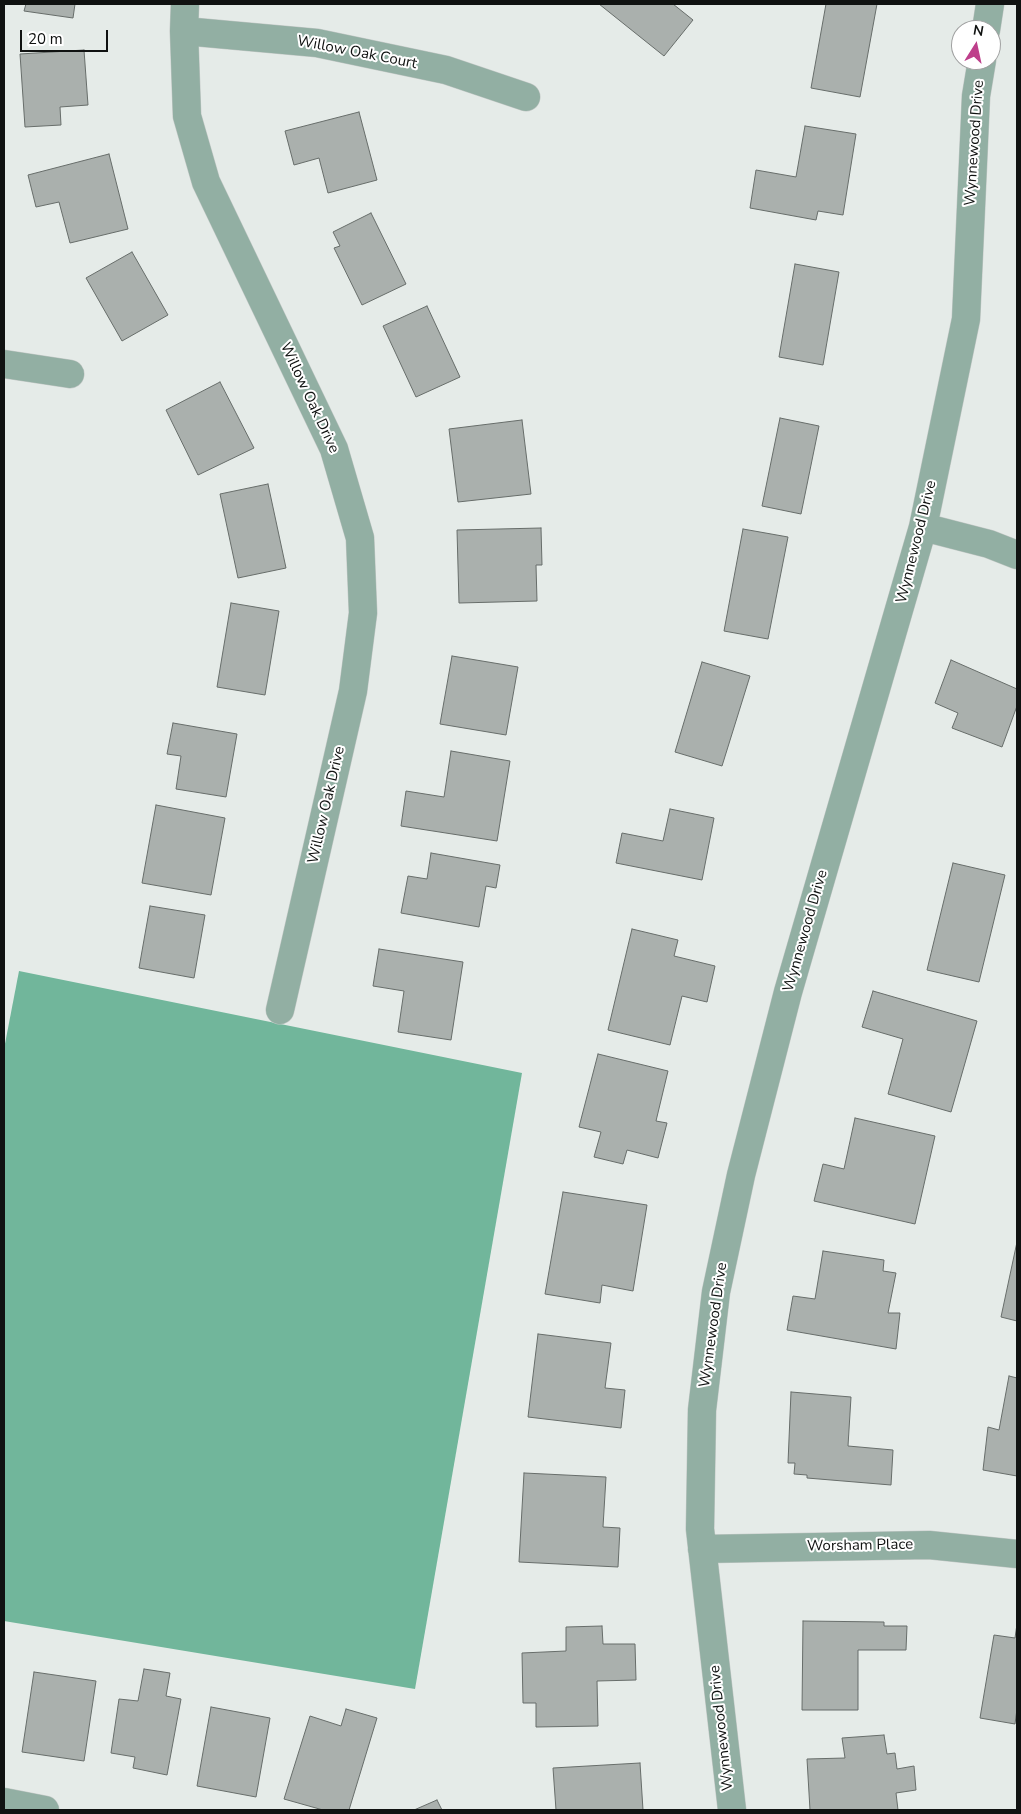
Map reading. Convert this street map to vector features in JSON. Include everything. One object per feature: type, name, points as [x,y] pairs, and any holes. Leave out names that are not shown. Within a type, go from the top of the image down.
[{"type":"street","name":"Willow Oak Drive","points":[[185,4],[187,116],[206,182],[334,448],[360,538],[363,613],[353,691],[280,1010]]},
{"type":"street","points":[[988,20],[990,4]]},
{"type":"street","name":"Willow Oak Court","points":[[184,31],[317,43],[446,70],[526,96]]},
{"type":"street","name":"Wynnewood Drive","points":[[732,1810],[700,1529],[702,1410],[716,1292],[741,1175],[788,992],[923,528],[966,319],[976,96],[980,70]]},
{"type":"street","points":[[4,364],[70,374]]},
{"type":"street","points":[[923,528],[990,544],[1017,555]]},
{"type":"street","name":"Worsham Place","points":[[702,1549],[929,1545],[1017,1554]]},
{"type":"street","points":[[4,1802],[45,1810]]},
{"type":"green space","points":[[19,971],[522,1073],[415,1689],[4,1621],[4,1049]]},
{"type":"building","points":[[26,4],[75,4],[73,18],[24,11]]},
{"type":"building","points":[[599,4],[673,4],[693,20],[664,56]]},
{"type":"building","points":[[826,4],[877,4],[860,97],[811,88]]},
{"type":"building","points":[[84,50],[88,105],[60,107],[61,125],[25,127],[20,54]]},
{"type":"building","points":[[359,112],[377,180],[328,193],[319,158],[294,165],[285,131]]},
{"type":"building","points":[[805,126],[856,134],[843,215],[818,211],[816,220],[750,208],[756,170],[796,177]]},
{"type":"building","points":[[109,154],[128,229],[70,243],[59,202],[36,207],[28,175]]},
{"type":"building","points":[[371,213],[406,284],[362,305],[334,248],[340,246],[333,232]]},
{"type":"building","points":[[132,252],[168,315],[122,341],[86,278]]},
{"type":"building","points":[[795,264],[839,272],[823,365],[779,357]]},
{"type":"building","points":[[427,306],[460,377],[416,397],[383,326]]},
{"type":"building","points":[[220,382],[254,448],[198,475],[166,410]]},
{"type":"building","points":[[780,418],[819,426],[801,514],[762,506]]},
{"type":"building","points":[[522,420],[531,494],[458,502],[449,429]]},
{"type":"building","points":[[268,484],[286,568],[238,578],[220,494]]},
{"type":"building","points":[[541,528],[542,565],[536,565],[537,601],[459,603],[457,530]]},
{"type":"building","points":[[743,529],[788,537],[768,639],[724,631]]},
{"type":"building","points":[[231,603],[279,611],[265,695],[217,687]]},
{"type":"building","points":[[452,656],[518,667],[506,735],[440,724]]},
{"type":"building","points":[[951,660],[1017,689],[1017,706],[1002,747],[952,728],[958,713],[935,703]]},
{"type":"building","points":[[702,662],[750,676],[722,766],[675,752]]},
{"type":"building","points":[[173,723],[237,734],[226,797],[176,789],[181,756],[167,754]]},
{"type":"building","points":[[451,751],[510,761],[497,841],[401,826],[406,791],[444,797]]},
{"type":"building","points":[[156,805],[225,818],[211,895],[142,883]]},
{"type":"building","points":[[670,809],[714,818],[702,880],[616,863],[622,833],[663,841]]},
{"type":"building","points":[[431,853],[500,865],[496,888],[486,886],[479,927],[401,913],[408,876],[427,879]]},
{"type":"building","points":[[953,863],[1005,875],[979,982],[927,970]]},
{"type":"building","points":[[150,906],[205,915],[194,978],[139,968]]},
{"type":"building","points":[[632,929],[678,940],[674,956],[715,966],[707,1002],[682,996],[670,1045],[608,1030]]},
{"type":"building","points":[[379,949],[463,962],[451,1040],[398,1032],[404,991],[373,986]]},
{"type":"building","points":[[873,991],[977,1021],[951,1112],[888,1094],[903,1039],[862,1027]]},
{"type":"building","points":[[598,1054],[668,1071],[656,1121],[667,1123],[658,1158],[627,1150],[623,1164],[594,1157],[601,1132],[579,1127]]},
{"type":"building","points":[[855,1118],[935,1136],[915,1224],[814,1201],[823,1164],[844,1169]]},
{"type":"building","points":[[563,1192],[647,1205],[633,1291],[602,1285],[600,1303],[545,1294]]},
{"type":"building","points":[[1017,1242],[1017,1321],[1001,1317]]},
{"type":"building","points":[[823,1251],[884,1260],[883,1271],[896,1273],[888,1313],[900,1313],[896,1349],[787,1330],[793,1296],[815,1299]]},
{"type":"building","points":[[538,1334],[611,1343],[605,1388],[625,1390],[621,1428],[528,1417]]},
{"type":"building","points":[[1009,1376],[1017,1378],[1017,1476],[983,1470],[988,1427],[999,1430]]},
{"type":"building","points":[[791,1392],[851,1397],[848,1446],[893,1450],[891,1485],[807,1478],[807,1475],[794,1474],[795,1463],[788,1463]]},
{"type":"building","points":[[524,1473],[606,1477],[603,1527],[620,1528],[618,1567],[519,1562]]},
{"type":"building","points":[[803,1621],[884,1622],[884,1626],[907,1626],[906,1650],[858,1650],[858,1710],[802,1710]]},
{"type":"building","points":[[1017,1624],[1017,1709],[1015,1724],[980,1718],[994,1635],[1015,1638]]},
{"type":"building","points":[[602,1626],[603,1644],[635,1644],[636,1680],[597,1681],[598,1726],[536,1727],[536,1703],[523,1703],[522,1653],[566,1651],[566,1627]]},
{"type":"building","points":[[144,1669],[170,1673],[166,1696],[181,1699],[167,1775],[133,1768],[135,1757],[111,1753],[119,1699],[138,1701]]},
{"type":"building","points":[[34,1672],[96,1681],[84,1761],[22,1752]]},
{"type":"building","points":[[211,1707],[270,1718],[256,1797],[197,1786]]},
{"type":"building","points":[[346,1709],[377,1718],[349,1810],[323,1810],[284,1799],[310,1716],[341,1726]]},
{"type":"building","points":[[884,1735],[887,1754],[895,1753],[897,1769],[914,1766],[916,1790],[896,1793],[898,1810],[810,1810],[807,1759],[845,1758],[842,1738]]},
{"type":"building","points":[[640,1763],[643,1810],[556,1810],[553,1768]]},
{"type":"building","points":[[437,1800],[442,1810],[414,1810]]}]
